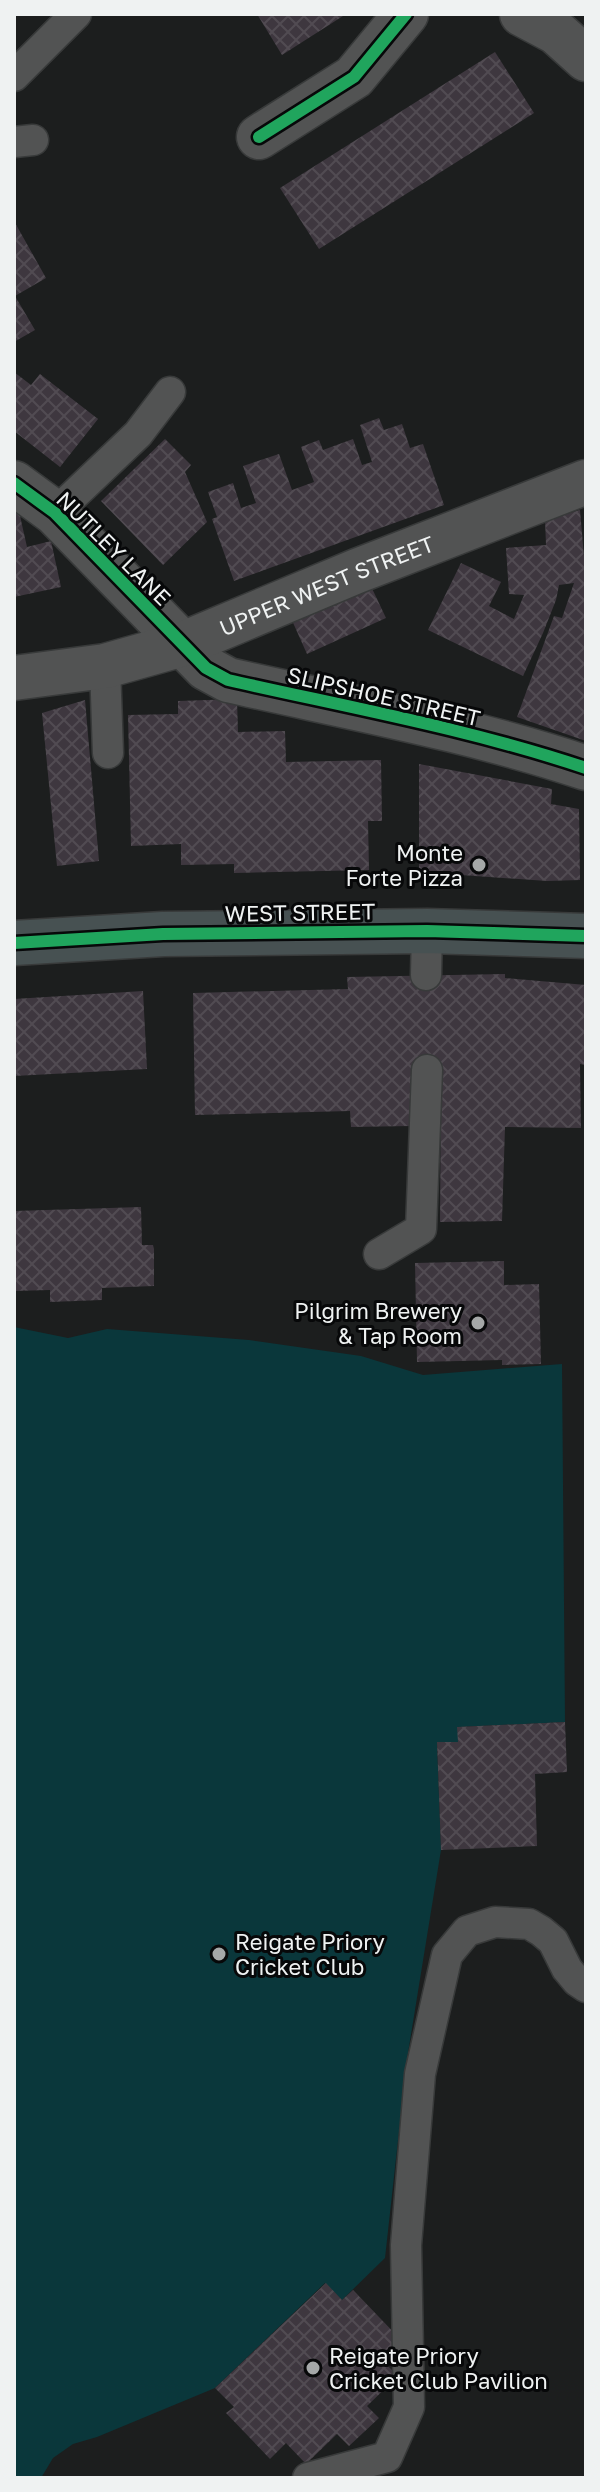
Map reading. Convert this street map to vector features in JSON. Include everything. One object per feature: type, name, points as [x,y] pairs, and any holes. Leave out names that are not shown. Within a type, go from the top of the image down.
[{"type":"main road","name":"WEST STREET","points":[[14,943],[163,934],[427,931],[586,936]]},
{"type":"street","points":[[259,137],[354,77],[406,14]]},
{"type":"street","points":[[522,14],[556,32],[586,59]]},
{"type":"street","name":"UPPER WEST STREET","points":[[14,678],[105,666],[183,644],[357,571],[586,482]]},
{"type":"street","name":"NUTLEY LANE","points":[[14,483],[55,513],[183,644]]},
{"type":"street","name":"SLIPSHOE STREET","points":[[183,644],[206,668],[228,680],[402,719],[586,768]]},
{"type":"lane","points":[[14,76],[76,14]]},
{"type":"lane","points":[[55,513],[138,434],[170,392]]},
{"type":"lane","points":[[105,666],[108,753]]},
{"type":"lane","points":[[426,975],[427,931]]},
{"type":"lane","points":[[379,1254],[421,1229],[427,1070]]},
{"type":"lane","points":[[308,2478],[387,2457],[409,2407],[406,2245],[420,2074],[447,1955],[467,1931],[495,1922],[529,1924],[553,1941],[567,1969],[586,1987]]},
{"type":"shaded area","name":"Reigate Priory Cricket Club","points":[[14,1327],[68,1338],[107,1329],[249,1340],[361,1356],[423,1375],[562,1364],[565,1722],[458,1727],[458,1742],[437,1743],[441,1850],[407,2059],[385,2258],[342,2300],[325,2283],[215,2388],[73,2444],[53,2458],[41,2478],[14,2478]]},
{"type":"building","points":[[257,14],[342,14],[343,16],[282,55]]},
{"type":"building","points":[[495,52],[534,113],[319,249],[280,188]]},
{"type":"building","points":[[14,221],[46,278],[15,296],[35,330],[14,342]]},
{"type":"building","points":[[14,372],[31,385],[40,374],[98,419],[60,467],[14,431]]},
{"type":"building","points":[[379,418],[384,430],[402,424],[410,448],[423,444],[444,505],[234,581],[212,519],[217,517],[208,492],[233,483],[241,508],[256,503],[243,466],[279,454],[292,490],[314,482],[301,447],[319,440],[323,450],[353,439],[362,465],[372,462],[360,425]]},
{"type":"building","points":[[165,439],[191,465],[185,472],[207,522],[163,565],[101,501]]},
{"type":"building","points":[[18,507],[27,547],[51,541],[61,587],[14,597],[14,508]]},
{"type":"building","points":[[580,510],[586,580],[586,741],[517,717],[554,616],[562,618],[574,583],[559,585],[543,633],[523,676],[428,630],[461,563],[501,582],[489,606],[514,619],[524,595],[509,594],[506,548],[546,545],[545,520]]},
{"type":"building","points":[[368,580],[386,618],[307,654],[290,616]]},
{"type":"building","points":[[237,699],[238,732],[285,731],[286,762],[381,760],[382,821],[368,821],[369,870],[234,873],[234,864],[181,865],[181,844],[131,846],[128,715],[178,714],[178,701]]},
{"type":"building","points":[[85,700],[99,861],[57,866],[42,713]]},
{"type":"building","points":[[419,764],[552,789],[551,804],[579,809],[580,880],[547,881],[419,872]]},
{"type":"building","points":[[505,974],[505,978],[586,985],[586,1065],[580,1064],[581,1128],[505,1127],[502,1221],[440,1222],[441,1072],[411,1072],[412,1126],[351,1127],[350,1111],[195,1115],[193,993],[348,989],[347,977]]},
{"type":"building","points":[[143,991],[147,1069],[14,1076],[14,999]]},
{"type":"building","points":[[141,1207],[142,1245],[153,1245],[154,1249],[154,1286],[102,1288],[102,1300],[50,1302],[50,1290],[14,1291],[14,1211]]},
{"type":"building","name":"Pilgrim Brewery & Tap Room","points":[[504,1261],[504,1285],[539,1284],[541,1364],[502,1365],[502,1360],[417,1362],[415,1263]]},
{"type":"building","points":[[565,1722],[567,1772],[535,1774],[537,1846],[441,1850],[437,1742],[458,1742],[457,1727]]},
{"type":"building","name":"Reigate Priory Cricket Club Pavilion","points":[[326,2283],[342,2300],[353,2290],[403,2342],[383,2361],[398,2376],[367,2406],[379,2418],[349,2446],[337,2434],[306,2464],[286,2443],[270,2459],[226,2413],[234,2407],[215,2388]]},
{"type":"cycle path","points":[[259,137],[354,77],[406,14]]},
{"type":"cycle path","points":[[14,483],[55,513],[206,668],[228,680],[453,730],[586,768]]},
{"type":"cycle path","points":[[14,943],[163,934],[427,931],[586,936]]},
{"type":"place","name":"Monte Forte Pizza","points":[[479,865]]},
{"type":"place","name":"Pilgrim Brewery & Tap Room","points":[[478,1323]]},
{"type":"place","name":"Reigate Priory Cricket Club","points":[[219,1954]]},
{"type":"place","name":"Reigate Priory Cricket Club Pavilion","points":[[313,2368]]}]
